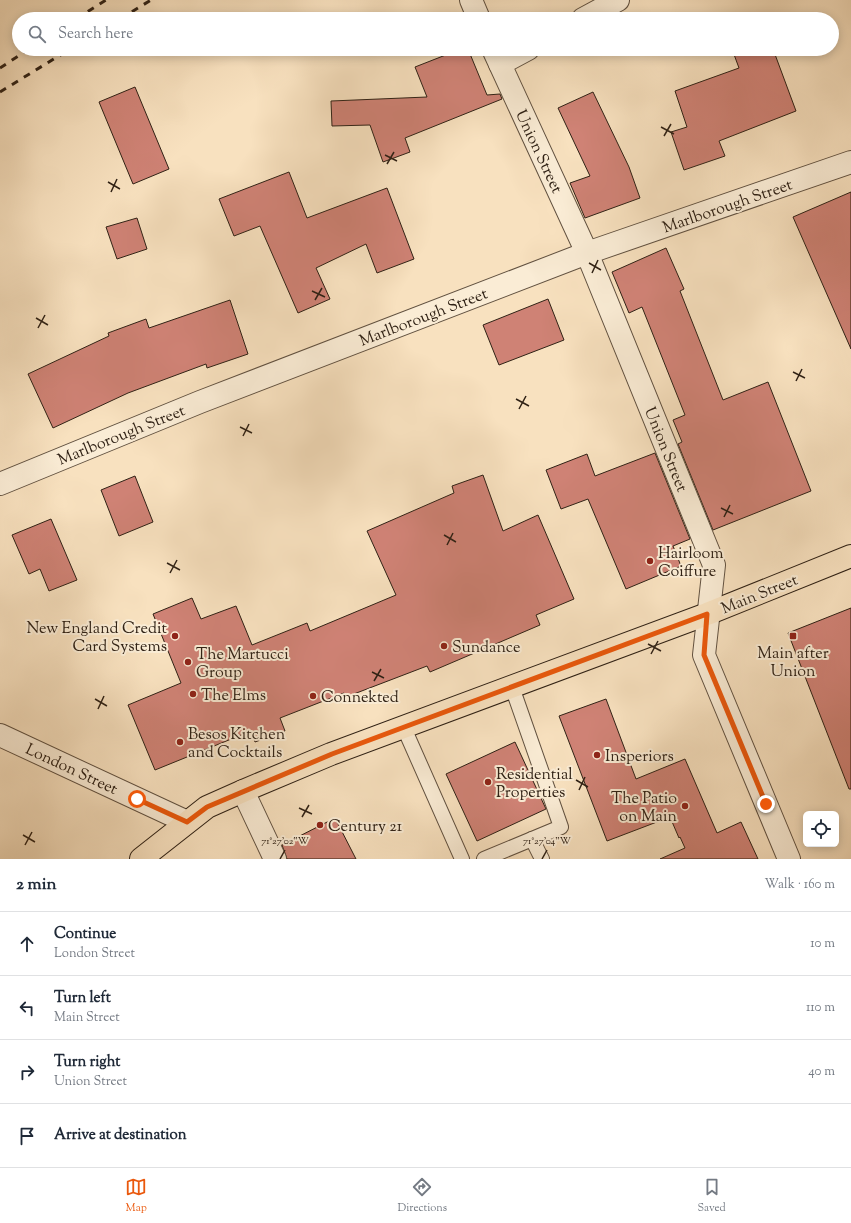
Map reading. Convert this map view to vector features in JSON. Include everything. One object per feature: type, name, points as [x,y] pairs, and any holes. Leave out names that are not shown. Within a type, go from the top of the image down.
[{"type":"main road","name":"Main Street","points":[[141,859],[207,807],[243,791],[404,728],[707,614],[851,556]]},
{"type":"street","points":[[471,0],[476,12]]},
{"type":"street","points":[[597,12],[618,0]]},
{"type":"street","name":"Union Street","points":[[496,57],[587,253],[714,565],[707,614],[704,655],[789,859]]},
{"type":"street","name":"Marlborough Street","points":[[0,484],[16,476],[200,402],[587,253],[851,162]]},
{"type":"street","name":"London Street","points":[[0,735],[187,822]]},
{"type":"street","points":[[243,791],[275,859]]},
{"type":"lane","points":[[484,859],[561,827],[512,687]]},
{"type":"lane","points":[[404,728],[462,859]]},
{"type":"lane","points":[[532,839],[542,859]]},
{"type":"building","points":[[443,56],[471,56],[487,95],[500,94],[502,99],[405,138],[410,152],[383,162],[370,125],[332,126],[331,101],[427,97],[415,67]]},
{"type":"building","points":[[735,56],[776,56],[796,111],[719,141],[725,156],[684,170],[671,132],[687,127],[675,91],[739,68]]},
{"type":"building","points":[[135,87],[169,169],[133,184],[99,102]]},
{"type":"building","points":[[593,92],[629,167],[640,198],[585,218],[570,183],[590,176],[558,108]]},
{"type":"building","points":[[289,172],[307,218],[387,188],[414,259],[377,273],[366,244],[316,268],[330,299],[298,313],[260,226],[234,236],[219,199]]},
{"type":"building","points":[[851,192],[851,349],[793,217]]},
{"type":"building","points":[[137,218],[147,249],[117,259],[106,227]]},
{"type":"building","points":[[666,248],[684,289],[680,291],[723,400],[768,382],[811,491],[713,530],[678,444],[682,442],[673,420],[685,415],[642,307],[629,313],[612,272]]},
{"type":"building","points":[[548,299],[564,340],[499,365],[483,325]]},
{"type":"building","points":[[230,300],[248,354],[207,368],[206,364],[128,393],[53,428],[28,374],[109,336],[108,333],[146,319],[149,328]]},
{"type":"building","points":[[655,453],[690,539],[673,546],[681,566],[626,589],[588,499],[561,509],[546,470],[587,454],[595,476]]},
{"type":"building","points":[[483,475],[503,531],[538,515],[574,599],[536,615],[540,625],[430,672],[427,666],[346,697],[344,693],[280,718],[285,731],[255,742],[251,731],[155,770],[128,705],[181,683],[153,614],[192,598],[201,619],[236,606],[252,645],[307,623],[310,631],[396,595],[367,531],[454,493],[452,486]]},
{"type":"building","points":[[135,476],[153,522],[119,536],[101,490]]},
{"type":"building","points":[[51,519],[77,580],[49,591],[40,569],[29,574],[12,535]]},
{"type":"building","points":[[851,608],[851,789],[849,789],[788,633]]},
{"type":"building","points":[[606,699],[636,779],[685,759],[717,833],[741,822],[758,859],[660,859],[685,848],[670,817],[607,841],[559,716]]},
{"type":"building","points":[[515,742],[546,809],[477,841],[446,774]]},
{"type":"building","points":[[335,818],[356,859],[287,859],[282,845]]},
{"type":"railway","points":[[87,12],[106,0]]},
{"type":"railway","points":[[131,12],[151,0]]},
{"type":"railway","points":[[0,68],[18,56]]},
{"type":"railway","points":[[0,92],[59,56]]},
{"type":"place","name":"Hairloom Coiffure","points":[[650,561]]},
{"type":"place","name":"New England Credit Card Systems","points":[[175,636]]},
{"type":"place","name":"Main after Union","points":[[793,636]]},
{"type":"place","name":"Sundance","points":[[444,646]]},
{"type":"place","name":"The Martucci Group","points":[[188,662]]},
{"type":"place","name":"The Elms","points":[[193,694]]},
{"type":"place","name":"Connekted","points":[[313,696]]},
{"type":"place","name":"Besos Kitchen and Cocktails","points":[[180,742]]},
{"type":"place","name":"Insperiors","points":[[597,755]]},
{"type":"place","name":"Residential Properties","points":[[488,782]]},
{"type":"place","name":"The Patio on Main","points":[[685,806]]},
{"type":"place","name":"Century 21","points":[[320,825]]},
{"type":"route","points":[[137,799],[187,822],[207,807],[332,754],[707,614],[704,655],[766,804]]}]
